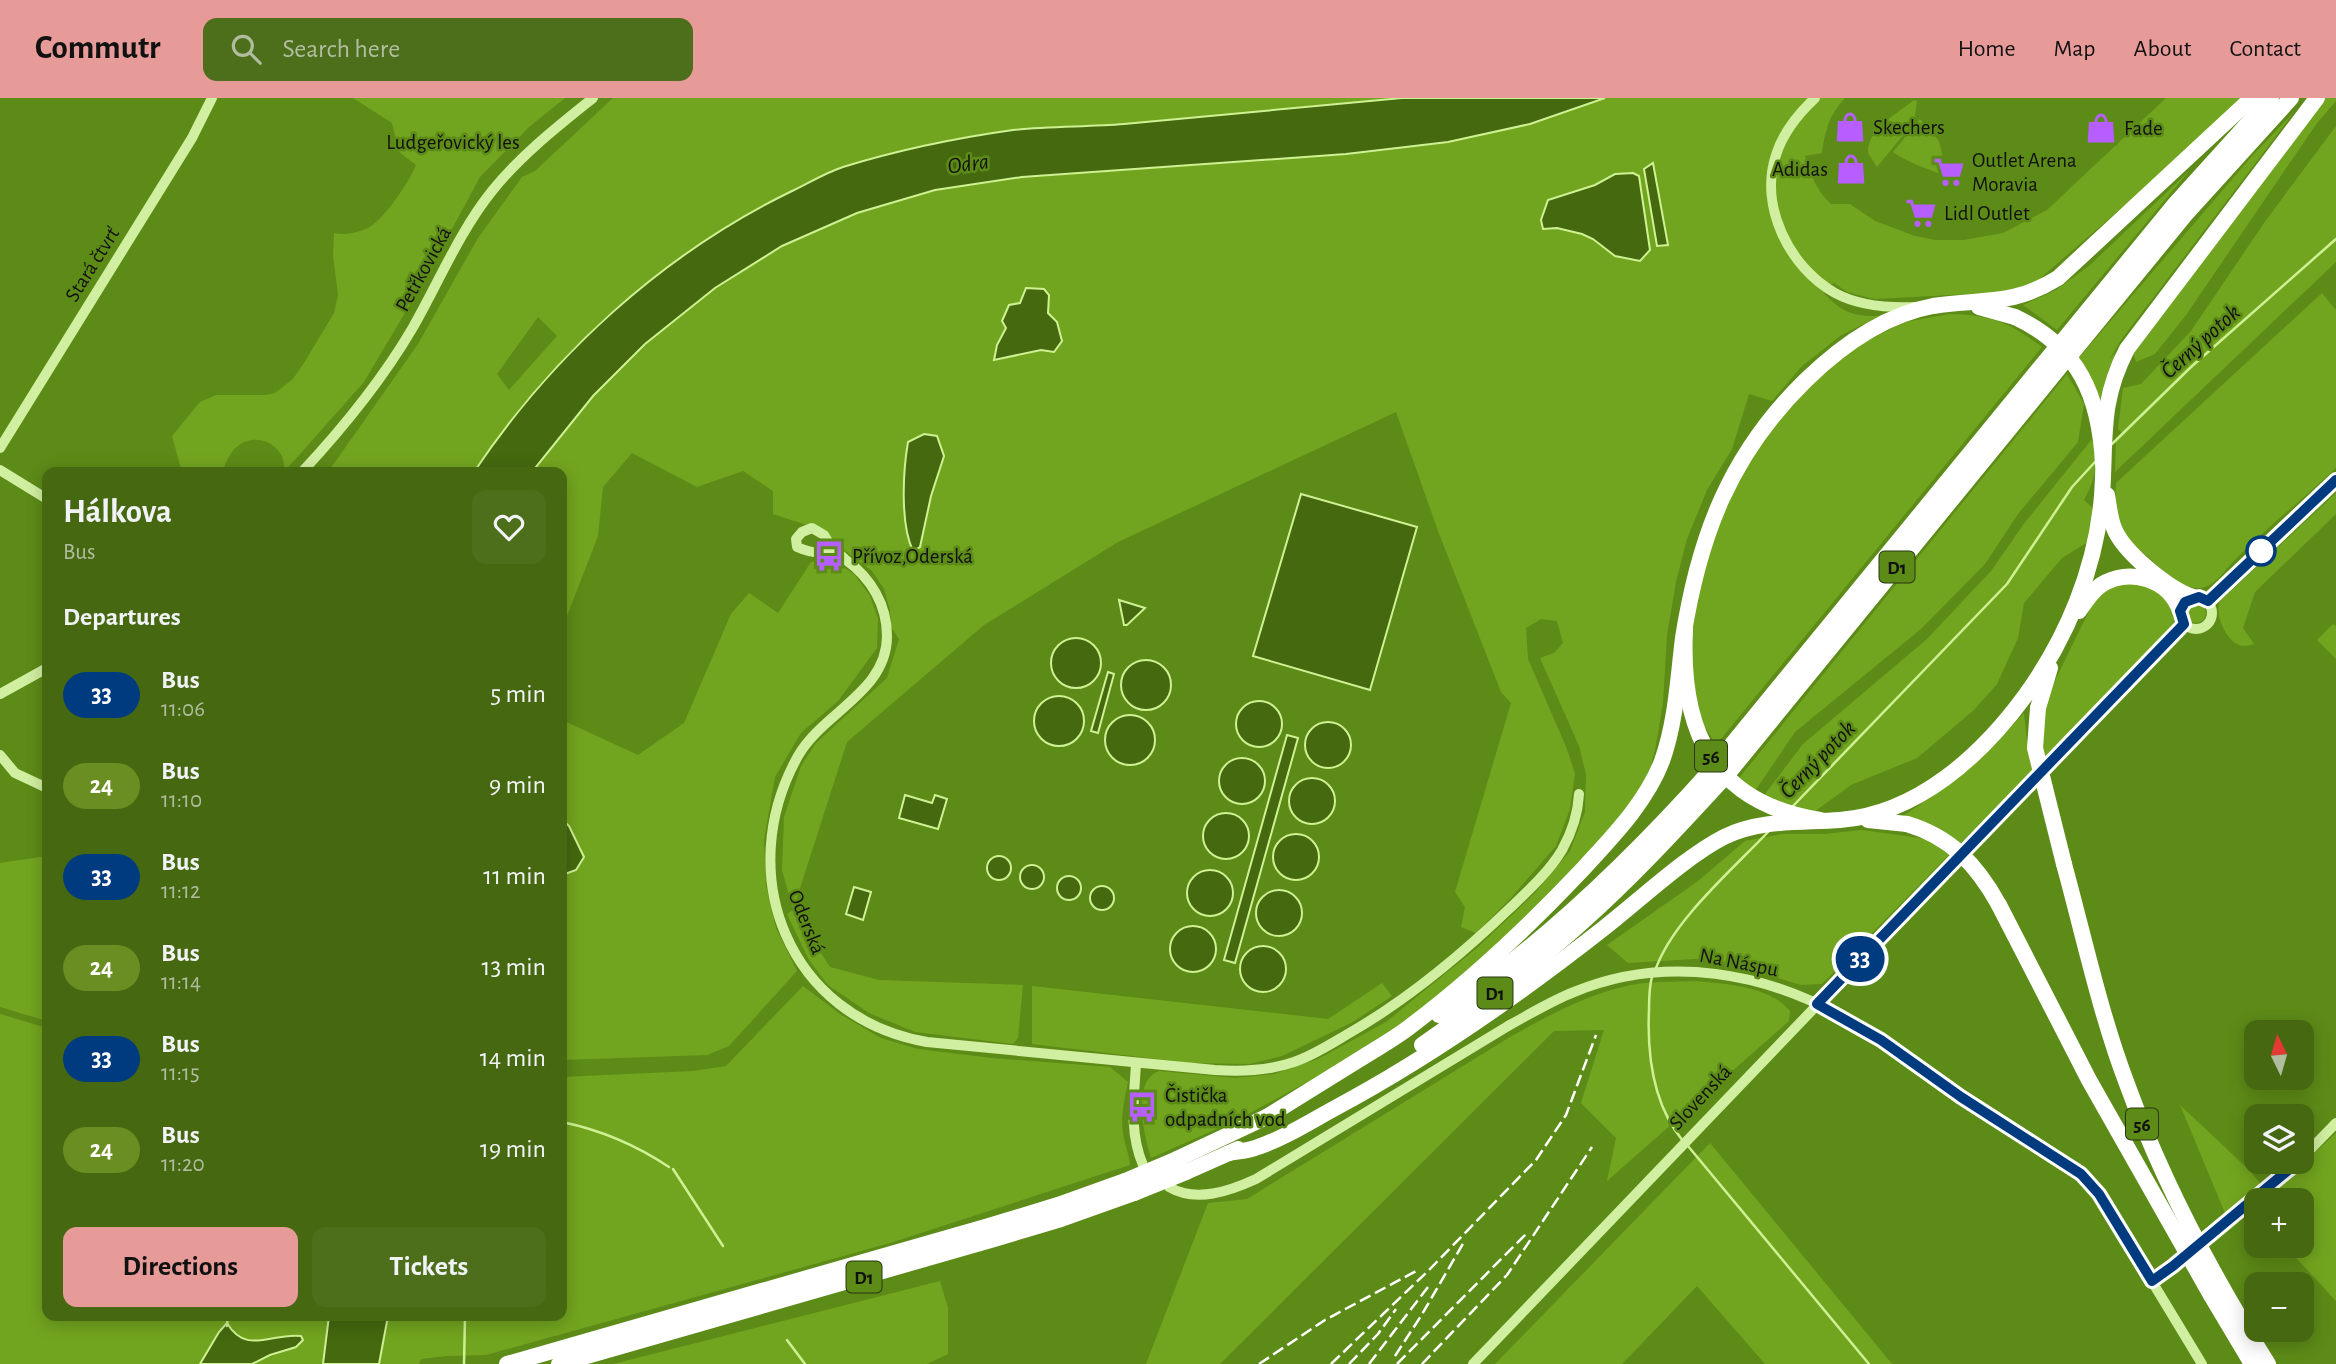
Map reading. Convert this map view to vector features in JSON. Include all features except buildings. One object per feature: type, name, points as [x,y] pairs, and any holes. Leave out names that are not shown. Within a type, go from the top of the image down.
[{"type":"highway","points":[[1685,630],[1698,561],[1713,515],[1738,466],[1765,426],[1807,379],[1855,339],[1892,319],[1934,306],[2021,296],[2058,278],[2252,98]]},
{"type":"highway","name":"D1","points":[[1229,1153],[1389,1067],[1483,1002],[1579,925],[1676,831],[1721,770],[2062,352],[2175,204],[2271,98]]},
{"type":"highway","name":"D1","points":[[2062,352],[2291,98]]},
{"type":"highway","points":[[2104,465],[2107,403],[2116,372],[2127,349],[2317,98]]},
{"type":"highway","points":[[1955,305],[1977,306],[2015,317],[2056,342],[2083,377],[2099,418],[2105,496],[2113,528],[2122,543],[2174,588],[2201,599]]},
{"type":"highway","points":[[2062,636],[2080,594],[2105,496]]},
{"type":"highway","points":[[2062,636],[2099,587],[2113,579],[2129,576],[2144,578],[2172,593],[2182,617]]},
{"type":"highway","name":"D1","points":[[1181,1166],[1265,1118],[1411,1027],[1499,954],[1612,837],[1645,795],[1667,746],[1685,630]]},
{"type":"highway","name":"56","points":[[1685,630],[1685,680],[1691,716],[1706,750],[1717,766],[1742,790],[1780,811],[1820,820],[1855,819],[1907,824],[1938,836],[1963,855],[1983,878],[2090,1080],[2252,1364]]},
{"type":"highway","name":"56","points":[[2062,636],[2038,708],[2035,748],[2110,1033],[2135,1105],[2184,1220],[2268,1364]]},
{"type":"highway","name":"56","points":[[1855,819],[1881,813],[1913,799],[1949,775],[1977,751],[2025,696],[2062,636]]},
{"type":"highway","name":"D1","points":[[1265,1118],[1330,1085],[1375,1058],[1465,997],[1566,917],[1721,770]]},
{"type":"highway","name":"D1","points":[[507,1364],[590,1347],[1000,1222],[1129,1187],[1181,1166],[1255,1148],[1375,1086],[1461,1032],[1542,975],[1716,841],[1742,829],[1820,820]]},
{"type":"highway","name":"D1","points":[[559,1364],[590,1347]]},
{"type":"street","name":"Stará čtvrť","points":[[0,448],[176,166],[212,98]]},
{"type":"street","name":"Petřkovická","points":[[306,467],[351,414],[392,359],[491,192],[527,152],[593,98]]},
{"type":"street","points":[[1815,98],[1786,132],[1773,166],[1773,204],[1787,243],[1820,282],[1847,298],[1880,307],[1934,306]]},
{"type":"street","points":[[0,470],[42,496]]},
{"type":"street","points":[[2045,766],[2182,617],[2185,602],[2201,599],[2336,480]]},
{"type":"street","name":"Oderská","points":[[834,551],[855,566],[874,589],[885,617],[886,645],[882,662],[869,684],[821,726],[803,748],[784,784],[775,809],[770,842],[773,889],[781,921],[799,959],[814,981],[840,1003],[867,1021],[897,1034],[927,1042],[1136,1064]]},
{"type":"street","points":[[2182,617],[2193,629],[2204,628],[2213,610],[2201,599]]},
{"type":"street","points":[[0,694],[42,671]]},
{"type":"street","points":[[0,755],[15,773],[42,786]]},
{"type":"street","points":[[1966,848],[2035,777]]},
{"type":"street","points":[[1143,1165],[1134,1132],[1136,1064],[1226,1071],[1262,1070],[1304,1058],[1361,1026],[1410,994],[1455,959],[1538,880],[1558,856],[1567,840],[1574,822],[1579,794]]},
{"type":"street","name":"Slovenská","points":[[1473,1364],[1958,858]]},
{"type":"street","name":"Na Náspu","points":[[1169,1187],[1182,1194],[1198,1195],[1225,1191],[1246,1184],[1546,1005],[1582,989],[1634,975],[1680,971],[1715,973],[1762,982],[1817,1004],[1881,1040],[1961,1097],[2081,1174],[2099,1194],[2202,1364]]},
{"type":"street","points":[[2314,1145],[2336,1123]]},
{"type":"street","points":[[2216,1231],[2283,1174]]},
{"type":"street","points":[[2152,1281],[2173,1266]]},
{"type":"green space","name":"Ludgeřovický les","points":[[353,98],[565,98],[529,127],[480,177],[425,279],[364,382],[288,467],[284,467],[278,450],[260,440],[238,446],[229,456],[225,467],[181,467],[172,436],[200,402],[216,395],[275,393],[293,379],[304,363],[334,313],[338,295],[333,255],[334,233],[355,232],[375,223],[392,204],[416,165],[399,152],[392,123]]},
{"type":"green space","points":[[613,98],[1402,98],[1113,125],[1015,130],[934,143],[840,168],[768,203],[698,245],[633,294],[570,355],[520,410],[478,467],[332,467],[418,344],[478,238],[522,177],[535,171]],"holes":[[[538,317],[557,336],[509,390],[497,374]]]},
{"type":"green space","points":[[1605,98],[1845,98],[1829,124],[1822,153],[1805,156],[1809,170],[1826,199],[1831,204],[1850,204],[1875,221],[1915,236],[1935,240],[1964,240],[2003,233],[2047,210],[2166,98],[2242,98],[2147,186],[2037,281],[2009,292],[1874,299],[1847,292],[1834,283],[1820,289],[1846,311],[1879,316],[1840,336],[1801,367],[1772,401],[1749,394],[1732,449],[1707,490],[1687,539],[1667,635],[1663,703],[1655,750],[1650,769],[1633,803],[1585,858],[1483,959],[1393,1031],[1324,1073],[1237,1120],[1151,1158],[1143,1123],[1142,1097],[1145,1086],[1150,1077],[1159,1071],[1235,1078],[1274,1074],[1318,1059],[1386,1022],[1478,947],[1535,893],[1570,851],[1585,812],[1586,774],[1579,746],[1540,658],[1554,653],[1563,643],[1557,621],[1541,619],[1526,628],[1528,659],[1575,774],[1570,809],[1556,846],[1510,899],[1476,933],[1461,927],[1465,907],[1455,892],[1511,703],[1501,692],[1438,531],[1396,412],[1118,542],[984,625],[847,742],[793,910],[782,870],[784,817],[801,766],[816,743],[887,678],[899,639],[891,627],[884,589],[872,571],[837,545],[828,532],[773,514],[773,491],[743,471],[697,487],[632,453],[603,487],[598,536],[567,616],[567,467],[536,467],[593,396],[645,344],[715,288],[782,246],[857,213],[935,190],[1022,177],[1346,154],[1448,142],[1530,124]]},
{"type":"green space","points":[[2325,98],[2336,98],[2336,101],[2317,123],[2186,315],[2155,354],[2136,362],[2133,353],[2294,134]]},
{"type":"green space","points":[[1914,100],[1917,101],[1914,122],[1877,167],[1868,153],[1872,137],[1884,123]]},
{"type":"green space","points":[[2295,111],[2121,340],[2110,359],[2122,346],[2108,371],[2100,400],[2077,360],[2252,156]]},
{"type":"green space","points":[[1920,119],[1939,141],[1944,162],[1954,173],[1954,181],[1893,152]]},
{"type":"green space","points":[[2336,126],[2336,262],[2115,472],[2116,440],[2122,433],[2118,429],[2123,388],[2141,384],[2191,331],[2264,223]]},
{"type":"green space","points":[[2190,170],[2057,330],[2023,305],[2056,290],[2089,266]]},
{"type":"green space","points":[[2322,293],[2336,310],[2336,468],[2258,537],[2215,581],[2201,588],[2186,586],[2165,572],[2124,533],[2117,516],[2116,483]]},
{"type":"green space","points":[[1949,314],[1988,318],[2019,331],[2042,347],[1716,745],[1699,717],[1688,649],[1707,548],[1739,478],[1778,419],[1811,384],[1843,356],[1862,343],[1905,322]]},
{"type":"green space","points":[[2067,374],[2084,404],[2078,442],[2018,514],[1985,564],[1921,629],[1795,732],[1755,791],[1739,778]]},
{"type":"green space","points":[[2092,439],[2095,471],[2084,500],[2094,509],[2088,542],[2062,558],[2024,603],[2018,638],[1997,684],[1974,710],[1917,758],[1851,785],[1814,812],[1762,798],[1803,744],[1927,639],[1991,571],[2023,525]]},
{"type":"green space","points":[[2336,493],[2336,514],[2255,592],[2243,628],[2254,644],[2242,646],[2236,643],[2226,633],[2220,620],[2220,601]]},
{"type":"green space","points":[[834,561],[854,574],[870,596],[878,619],[877,648],[838,701],[801,733],[775,777],[764,840],[766,886],[776,928],[797,971],[729,1046],[707,1055],[567,1060],[567,722],[638,755],[684,723],[731,614],[749,593],[778,613],[811,562]]},
{"type":"green space","points":[[2123,581],[2147,584],[2174,605],[2175,620],[2165,635],[1822,984],[1801,985],[1711,958],[1628,963],[1607,945],[1698,881],[1745,841],[1781,834],[1824,834],[1862,830],[1928,839],[1903,816],[1967,769],[2024,713],[2027,741],[2042,729],[2044,703],[2091,607],[2104,590]]},
{"type":"green space","points":[[2192,603],[2200,603],[2206,613],[2200,623],[2192,623],[2186,617],[2186,609]]},
{"type":"green space","points":[[2333,624],[2336,626],[2336,659],[2317,640]]},
{"type":"green space","points":[[42,857],[42,1020],[0,1007],[0,863]]},
{"type":"green space","points":[[793,910],[830,967],[879,980],[1023,985],[1018,1038],[1013,1044],[915,1032],[869,1013],[828,985],[809,960],[787,914]]},
{"type":"green space","points":[[1696,981],[1747,988],[1771,996],[1790,1011],[1789,1021],[1607,1181],[1616,1138],[1581,1103],[1604,1030],[1554,1031],[1220,1364],[1146,1364],[1208,1203],[1247,1199],[1510,1037],[1568,1006],[1631,985]]},
{"type":"green space","points":[[1382,983],[1392,996],[1353,1022],[1282,1056],[1249,1064],[1190,1063],[1032,1044],[1032,986],[1328,1019]]},
{"type":"green space","points":[[803,986],[840,1014],[881,1038],[918,1049],[1110,1067],[1128,1082],[1122,1126],[1130,1165],[890,1243],[486,1355],[421,1359],[419,1364],[379,1364],[387,1321],[567,1321],[567,1077],[693,1071],[726,1066]]},
{"type":"green space","points":[[0,1014],[42,1027],[42,1321],[328,1321],[323,1364],[252,1364],[294,1347],[303,1340],[301,1336],[252,1341],[235,1334],[227,1324],[219,1332],[200,1364],[0,1364]]},
{"type":"green space","points":[[2180,1105],[2244,1165],[2244,1174],[2252,1174],[2261,1184],[2256,1188],[2244,1188],[2244,1198],[2225,1213]]},
{"type":"green space","points":[[2336,1133],[2336,1301],[2314,1277],[2314,1272],[2309,1272],[2296,1258],[2314,1258],[2314,1188],[2276,1188],[2291,1174],[2314,1174],[2314,1153]]},
{"type":"green space","points":[[1710,1143],[1892,1364],[1765,1364],[1697,1286],[1622,1364],[1495,1364]]},
{"type":"green space","points":[[940,1281],[948,1308],[948,1354],[927,1364],[613,1364]]},
{"type":"water","name":"Odra","points":[[1402,98],[1605,98],[1530,124],[1448,142],[1346,154],[1022,177],[935,190],[857,213],[782,246],[715,288],[645,344],[593,396],[536,467],[478,467],[538,388],[614,311],[698,245],[790,192],[836,169],[927,145],[1013,130],[1124,124]]},
{"type":"water","points":[[1653,163],[1668,245],[1657,246],[1644,169]]},
{"type":"water","points":[[1633,173],[1639,176],[1650,250],[1640,261],[1615,256],[1582,234],[1557,228],[1543,229],[1541,220],[1548,200],[1595,185],[1615,174]]},
{"type":"water","points":[[1026,288],[1044,289],[1049,295],[1048,313],[1057,322],[1062,341],[1054,352],[1041,350],[994,360],[997,345],[1006,328],[1002,321],[1009,305],[1020,303]]},
{"type":"water","points":[[924,434],[937,436],[944,456],[931,496],[920,547],[913,551],[904,512],[905,467],[908,442]]},
{"type":"water","points":[[1301,494],[1417,527],[1370,690],[1253,656]]},
{"type":"water","points":[[1119,600],[1145,608],[1124,625]]},
{"type":"water","points":[[1076,638],[1094,645],[1101,663],[1094,681],[1076,688],[1058,681],[1051,663],[1058,645]]},
{"type":"water","points":[[1146,660],[1164,667],[1171,685],[1164,703],[1146,710],[1128,703],[1121,685],[1128,667]]},
{"type":"water","points":[[1108,672],[1114,674],[1098,733],[1091,731]]},
{"type":"water","points":[[1059,696],[1077,703],[1084,721],[1077,739],[1059,746],[1041,739],[1034,721],[1041,703]]},
{"type":"water","points":[[1259,701],[1275,708],[1282,724],[1275,740],[1259,747],[1243,740],[1236,724],[1243,708]]},
{"type":"water","points":[[1130,715],[1148,722],[1155,740],[1148,758],[1130,765],[1112,758],[1105,740],[1112,722]]},
{"type":"water","points":[[1328,722],[1344,729],[1351,745],[1344,761],[1328,768],[1312,761],[1305,745],[1312,729]]},
{"type":"water","points":[[1287,735],[1298,738],[1235,963],[1224,960]]},
{"type":"water","points":[[1242,758],[1258,765],[1265,781],[1258,797],[1242,804],[1226,797],[1219,781],[1226,765]]},
{"type":"water","points":[[1312,778],[1328,785],[1335,801],[1328,817],[1312,824],[1296,817],[1289,801],[1296,785]]},
{"type":"water","points":[[905,795],[932,803],[935,795],[947,799],[938,829],[899,818]]},
{"type":"water","points":[[1226,813],[1242,820],[1249,836],[1242,852],[1226,859],[1210,852],[1203,836],[1210,820]]},
{"type":"water","points":[[567,824],[584,857],[576,870],[567,873]]},
{"type":"water","points":[[1296,834],[1312,841],[1319,857],[1312,873],[1296,880],[1280,873],[1273,857],[1280,841]]},
{"type":"water","points":[[999,856],[1008,859],[1011,868],[1008,877],[999,880],[990,877],[987,868],[990,859]]},
{"type":"water","points":[[1032,865],[1041,868],[1044,877],[1041,886],[1032,889],[1023,886],[1020,877],[1023,868]]},
{"type":"water","points":[[1210,870],[1226,877],[1233,893],[1226,909],[1210,916],[1194,909],[1187,893],[1194,877]]},
{"type":"water","points":[[1069,876],[1078,879],[1081,888],[1078,897],[1069,900],[1060,897],[1057,888],[1060,879]]},
{"type":"water","points":[[1102,886],[1111,889],[1114,898],[1111,907],[1102,910],[1093,907],[1090,898],[1093,889]]},
{"type":"water","points":[[854,887],[871,892],[863,920],[846,914]]},
{"type":"water","points":[[1279,890],[1295,897],[1302,913],[1295,929],[1279,936],[1263,929],[1256,913],[1263,897]]},
{"type":"water","points":[[1193,926],[1209,933],[1216,949],[1209,965],[1193,972],[1177,965],[1170,949],[1177,933]]},
{"type":"water","points":[[1263,946],[1279,953],[1286,969],[1279,985],[1263,992],[1247,985],[1240,969],[1247,953]]},
{"type":"water","points":[[328,1321],[387,1321],[379,1364],[323,1364]]},
{"type":"water","points":[[227,1323],[234,1333],[251,1341],[291,1336],[301,1336],[303,1340],[296,1347],[252,1364],[200,1364]]},
{"type":"waterway","name":"Černý potok","points":[[2112,444],[2191,367],[2336,239]]},
{"type":"waterway","name":"Černý potok","points":[[1793,806],[2007,584],[2072,487],[2095,462]]},
{"type":"waterway","name":"Černý potok","points":[[1655,971],[1663,952],[1689,915],[1769,831]]},
{"type":"waterway","name":"Černý potok","points":[[1652,977],[1649,993],[1649,1044],[1654,1079],[1665,1112],[1683,1141]]},
{"type":"waterway","points":[[567,1123],[618,1139],[669,1167]]},
{"type":"waterway","name":"Černý potok","points":[[1688,1146],[1869,1364]]},
{"type":"waterway","points":[[673,1169],[723,1246]]},
{"type":"waterway","points":[[227,1326],[228,1321]]},
{"type":"waterway","points":[[464,1364],[465,1321]]},
{"type":"waterway","points":[[787,1340],[805,1364]]},
{"type":"tunnel","points":[[2173,1266],[2216,1231]]},
{"type":"railway","points":[[1331,1364],[1429,1270],[1536,1160],[1566,1115],[1596,1035]]},
{"type":"railway","points":[[1422,1364],[1507,1275],[1592,1147]]},
{"type":"railway","points":[[1397,1364],[1528,1232]]},
{"type":"railway","points":[[1395,1356],[1464,1242]]},
{"type":"railway","points":[[1259,1364],[1325,1320],[1418,1270]]},
{"type":"railway","points":[[1369,1364],[1428,1287]]},
{"type":"railway","points":[[1349,1364],[1378,1334],[1396,1309]]},
{"type":"bus line","name":"33","points":[[2284,1174],[2152,1281],[2099,1194],[2081,1174],[1961,1097],[1852,1021],[1817,1004],[2184,624],[2180,611],[2185,602],[2193,597],[2208,601],[2336,480]]},
{"type":"place","name":"Skechers","points":[[1850,127]]},
{"type":"place","name":"Fade","points":[[2101,128]]},
{"type":"place","name":"Adidas","points":[[1851,169]]},
{"type":"place","name":"Outlet Arena Moravia","points":[[1949,172]]},
{"type":"place","name":"Lidl Outlet","points":[[1921,213]]},
{"type":"place","name":"Přívoz,Oderská","points":[[829,556]]},
{"type":"place","name":"Čistička odpadních vod","points":[[1142,1107]]}]
